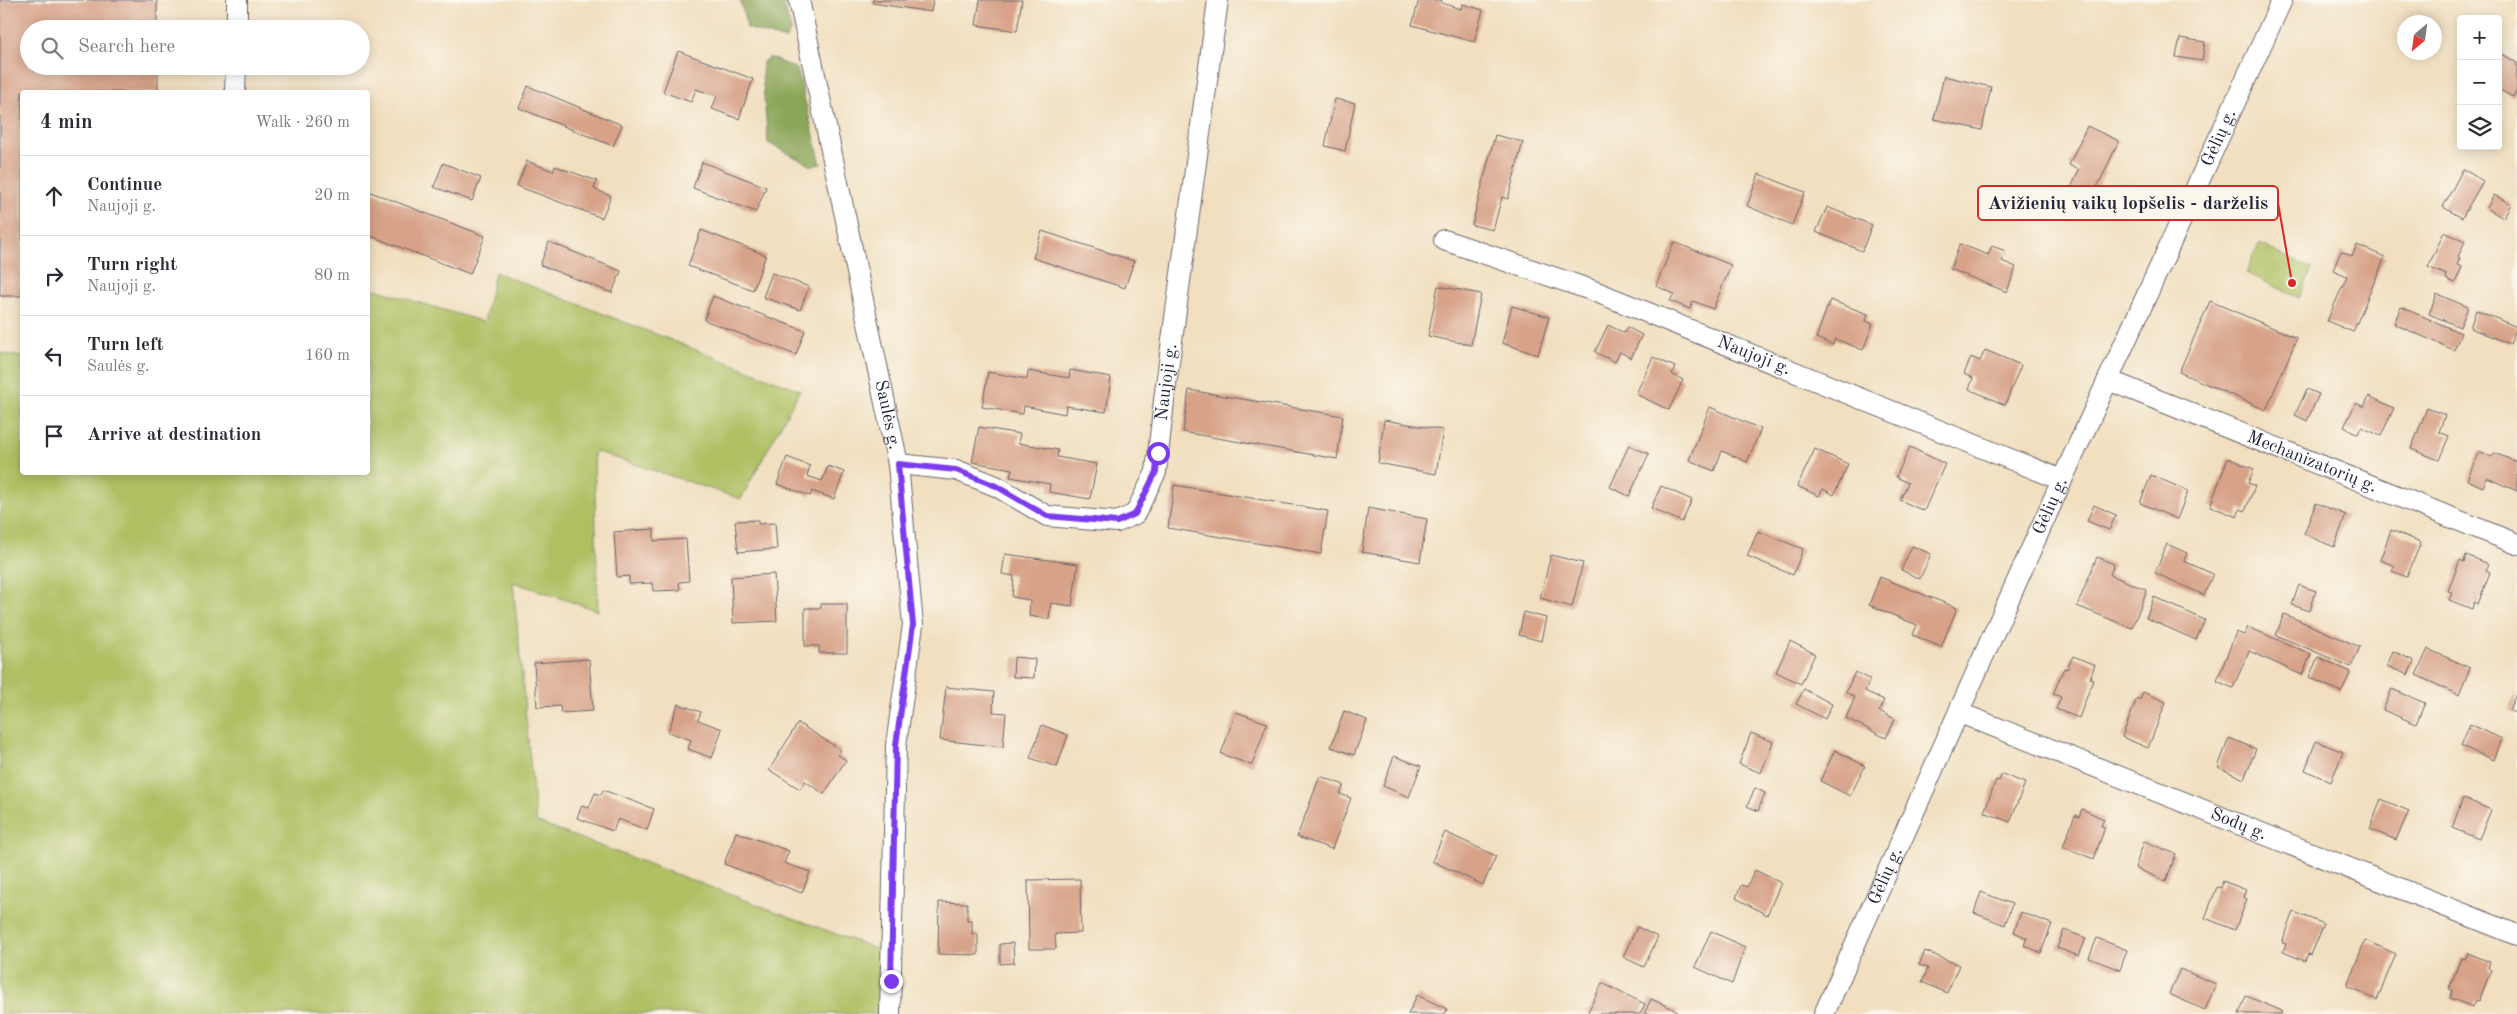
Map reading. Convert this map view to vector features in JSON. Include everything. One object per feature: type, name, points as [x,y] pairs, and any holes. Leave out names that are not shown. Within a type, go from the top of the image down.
[{"type":"street","points":[[237,0],[237,20]]},
{"type":"street","name":"Saulės g.","points":[[799,0],[898,464],[913,625],[896,745],[890,1014]]},
{"type":"street","name":"Naujoji g.","points":[[898,464],[956,470],[996,486],[1047,516],[1117,522],[1135,514],[1156,472],[1218,0]]},
{"type":"street","name":"Gėlių g.","points":[[1824,1014],[1960,713],[2062,480],[2282,0]]},
{"type":"street","points":[[236,75],[236,90]]},
{"type":"street","name":"Naujoji g.","points":[[1444,240],[1594,291],[2062,480]]},
{"type":"street","name":"Mechanizatorių g.","points":[[2108,380],[2517,544]]},
{"type":"street","name":"Sodų g.","points":[[1960,713],[2517,934]]},
{"type":"green space","points":[[740,0],[783,0],[791,30],[785,40],[747,28]]},
{"type":"green space","points":[[769,57],[797,69],[821,164],[812,166],[768,143],[762,74],[763,62]]},
{"type":"green space","points":[[2259,244],[2312,269],[2299,298],[2246,273]]},
{"type":"green space","points":[[495,272],[800,390],[741,499],[594,451],[598,611],[513,582],[536,822],[879,950],[878,1014],[0,1014],[0,353],[20,357],[20,475],[370,475],[370,288],[484,322]]},
{"type":"building","points":[[0,0],[157,0],[157,20],[20,20],[20,75],[158,75],[158,90],[20,90],[20,296],[0,296]]},
{"type":"building","points":[[873,0],[933,0],[931,12],[872,3]]},
{"type":"building","points":[[980,0],[1022,0],[1017,31],[976,25]]},
{"type":"building","points":[[1419,0],[1442,0],[1441,3],[1461,9],[1462,4],[1483,10],[1474,42],[1412,25]]},
{"type":"building","points":[[2180,38],[2205,42],[2202,61],[2176,57]]},
{"type":"building","points":[[678,51],[753,79],[739,119],[712,109],[717,96],[696,89],[691,102],[663,92]]},
{"type":"building","points":[[2502,54],[2517,63],[2517,90],[2513,97],[2502,91]]},
{"type":"building","points":[[1944,76],[1991,87],[1982,130],[1934,119]]},
{"type":"building","points":[[528,86],[622,125],[613,146],[519,108]]},
{"type":"building","points":[[1335,99],[1355,103],[1345,151],[1325,146]]},
{"type":"building","points":[[2087,126],[2119,141],[2092,198],[2071,188],[2079,170],[2069,165]]},
{"type":"building","points":[[1495,135],[1523,142],[1508,199],[1502,197],[1493,230],[1472,225]]},
{"type":"building","points":[[527,161],[553,171],[555,166],[597,181],[594,189],[611,196],[602,218],[517,186]]},
{"type":"building","points":[[702,162],[766,187],[756,212],[693,188]]},
{"type":"building","points":[[443,163],[481,178],[472,201],[434,187]]},
{"type":"building","points":[[2463,169],[2483,181],[2462,218],[2443,207]]},
{"type":"building","points":[[1759,174],[1805,192],[1792,225],[1747,206]]},
{"type":"building","points":[[370,192],[485,236],[470,274],[370,236]]},
{"type":"building","points":[[2494,195],[2511,204],[2503,218],[2487,208]]},
{"type":"building","points":[[1827,207],[1872,225],[1862,251],[1816,232]]},
{"type":"building","points":[[701,230],[766,255],[753,290],[688,266]]},
{"type":"building","points":[[1042,231],[1134,261],[1125,288],[1033,258]]},
{"type":"building","points":[[2444,232],[2465,241],[2458,257],[2460,258],[2457,265],[2462,267],[2455,283],[2446,279],[2447,275],[2428,267]]},
{"type":"building","points":[[549,242],[621,271],[612,293],[540,265]]},
{"type":"building","points":[[1674,242],[1731,265],[1713,309],[1693,301],[1690,309],[1670,301],[1674,294],[1656,286]]},
{"type":"building","points":[[1960,244],[1988,255],[1992,246],[2006,251],[2002,261],[2016,267],[2007,292],[1950,269]]},
{"type":"building","points":[[2357,245],[2385,257],[2353,332],[2327,321],[2347,276],[2333,270],[2341,251],[2352,256]]},
{"type":"building","points":[[772,273],[809,287],[800,310],[763,297]]},
{"type":"building","points":[[1438,286],[1481,294],[1471,345],[1428,336]]},
{"type":"building","points":[[2437,294],[2468,307],[2460,327],[2429,314]]},
{"type":"building","points":[[713,296],[805,331],[796,355],[704,320]]},
{"type":"building","points":[[1830,300],[1868,314],[1866,321],[1873,324],[1863,350],[1835,339],[1833,345],[1816,338]]},
{"type":"building","points":[[2210,301],[2297,338],[2266,410],[2179,372]]},
{"type":"building","points":[[1512,306],[1549,317],[1538,355],[1502,343]]},
{"type":"building","points":[[2401,307],[2461,333],[2454,350],[2394,324]]},
{"type":"building","points":[[2476,310],[2517,327],[2510,344],[2470,328]]},
{"type":"building","points":[[1608,325],[1624,333],[1627,327],[1642,335],[1631,358],[1620,352],[1615,362],[1595,352]]},
{"type":"building","points":[[1985,350],[2021,365],[2005,405],[1969,389],[1973,378],[1964,374],[1971,357],[1980,361]]},
{"type":"building","points":[[1653,357],[1675,367],[1672,374],[1683,380],[1669,410],[1636,394]]},
{"type":"building","points":[[1070,370],[1111,377],[1106,412],[1066,406],[1065,414],[1024,406],[1023,414],[982,407],[988,372],[1027,379],[1028,371],[1069,378]]},
{"type":"building","points":[[2307,389],[2319,394],[2307,421],[2295,415]]},
{"type":"building","points":[[1189,390],[1343,416],[1337,459],[1183,432]]},
{"type":"building","points":[[2369,396],[2394,408],[2381,436],[2361,427],[2358,434],[2344,427],[2356,403],[2364,407]]},
{"type":"building","points":[[1710,407],[1761,429],[1747,462],[1722,451],[1714,471],[1689,460]]},
{"type":"building","points":[[2427,408],[2445,415],[2439,432],[2449,436],[2439,460],[2411,449]]},
{"type":"building","points":[[1384,420],[1443,430],[1436,474],[1378,463]]},
{"type":"building","points":[[979,427],[1020,434],[1018,443],[1058,450],[1057,457],[1097,464],[1090,499],[1049,492],[1050,484],[1010,477],[1012,469],[972,462]]},
{"type":"building","points":[[1629,445],[1649,454],[1629,496],[1610,487]]},
{"type":"building","points":[[1910,447],[1945,464],[1924,511],[1900,500],[1908,483],[1896,477]]},
{"type":"building","points":[[1815,449],[1848,464],[1834,495],[1823,489],[1819,496],[1797,486]]},
{"type":"building","points":[[2479,451],[2492,457],[2494,453],[2517,462],[2517,491],[2487,478],[2483,487],[2467,480]]},
{"type":"building","points":[[787,457],[810,466],[807,476],[822,481],[828,466],[844,472],[834,499],[812,491],[810,496],[777,484]]},
{"type":"building","points":[[2228,458],[2254,469],[2248,483],[2255,486],[2245,511],[2240,509],[2237,517],[2210,506]]},
{"type":"building","points":[[2151,475],[2188,491],[2177,519],[2140,503]]},
{"type":"building","points":[[1174,485],[1328,511],[1321,554],[1168,528]]},
{"type":"building","points":[[1661,486],[1692,500],[1682,522],[1651,508]]},
{"type":"building","points":[[2316,503],[2346,515],[2334,547],[2304,534]]},
{"type":"building","points":[[2094,505],[2116,515],[2109,530],[2087,521]]},
{"type":"building","points":[[1368,508],[1427,519],[1420,562],[1362,552]]},
{"type":"building","points":[[758,520],[758,524],[775,523],[777,549],[738,552],[735,521]]},
{"type":"building","points":[[654,529],[654,541],[686,539],[689,581],[679,582],[680,590],[653,591],[652,583],[629,584],[629,576],[617,577],[614,532]]},
{"type":"building","points":[[2391,530],[2421,542],[2407,577],[2392,571],[2395,566],[2380,560]]},
{"type":"building","points":[[1758,531],[1803,549],[1793,575],[1747,556]]},
{"type":"building","points":[[2167,544],[2187,553],[2184,561],[2213,574],[2204,595],[2155,573]]},
{"type":"building","points":[[1912,546],[1931,554],[1920,579],[1901,570]]},
{"type":"building","points":[[1005,554],[1078,564],[1072,606],[1051,603],[1049,619],[1029,616],[1030,600],[1012,597],[1014,576],[1002,574]]},
{"type":"building","points":[[1551,555],[1583,563],[1572,607],[1540,598]]},
{"type":"building","points":[[2466,555],[2489,564],[2486,570],[2490,572],[2478,604],[2474,602],[2472,609],[2449,600],[2452,593],[2448,591],[2460,560],[2464,562]]},
{"type":"building","points":[[2097,557],[2114,564],[2110,575],[2147,590],[2132,628],[2077,606]]},
{"type":"building","points":[[774,574],[777,621],[733,623],[731,577]]},
{"type":"building","points":[[1880,577],[1957,608],[1941,647],[1913,635],[1917,625],[1869,605]]},
{"type":"building","points":[[2299,585],[2316,591],[2310,611],[2292,605]]},
{"type":"building","points":[[2154,597],[2205,620],[2196,640],[2146,618]]},
{"type":"building","points":[[821,604],[847,604],[847,653],[819,653],[819,646],[805,646],[805,608],[821,608]]},
{"type":"building","points":[[1524,612],[1546,618],[1541,641],[1519,635]]},
{"type":"building","points":[[2284,614],[2360,647],[2351,667],[2276,635]]},
{"type":"building","points":[[2248,627],[2311,654],[2302,675],[2249,651],[2233,688],[2217,681],[2236,632],[2244,635]]},
{"type":"building","points":[[1790,641],[1815,654],[1801,684],[1776,672]]},
{"type":"building","points":[[2428,649],[2470,668],[2459,695],[2416,675]]},
{"type":"building","points":[[2393,651],[2414,661],[2408,675],[2387,666]]},
{"type":"building","points":[[2073,656],[2095,665],[2090,678],[2093,680],[2079,718],[2056,709],[2061,697],[2053,694],[2064,668],[2067,669]]},
{"type":"building","points":[[1014,657],[1035,659],[1034,678],[1013,677]]},
{"type":"building","points":[[2318,657],[2351,672],[2341,692],[2309,677]]},
{"type":"building","points":[[589,659],[593,711],[561,713],[560,706],[537,707],[534,663]]},
{"type":"building","points":[[1855,672],[1870,679],[1865,691],[1884,700],[1879,711],[1895,719],[1886,738],[1846,718],[1855,697],[1846,692]]},
{"type":"building","points":[[946,687],[994,692],[993,712],[1006,713],[1003,747],[940,740]]},
{"type":"building","points":[[1804,689],[1832,704],[1825,719],[1796,704]]},
{"type":"building","points":[[2392,689],[2425,703],[2416,724],[2383,710]]},
{"type":"building","points":[[2143,692],[2166,702],[2148,748],[2122,737],[2137,698],[2140,700]]},
{"type":"building","points":[[2517,692],[2517,714],[2509,710]]},
{"type":"building","points":[[678,704],[701,712],[698,720],[722,729],[712,758],[688,749],[691,740],[668,732]]},
{"type":"building","points":[[1344,711],[1367,720],[1354,755],[1331,747]]},
{"type":"building","points":[[1236,712],[1267,723],[1252,765],[1221,754]]},
{"type":"building","points":[[798,723],[841,750],[838,755],[846,760],[824,794],[805,781],[800,789],[769,770]]},
{"type":"building","points":[[2470,724],[2502,739],[2494,760],[2461,746]]},
{"type":"building","points":[[1042,725],[1068,735],[1057,767],[1030,758]]},
{"type":"building","points":[[1751,733],[1773,742],[1761,773],[1739,764]]},
{"type":"building","points":[[2229,738],[2256,749],[2244,779],[2218,767]]},
{"type":"building","points":[[2316,741],[2343,752],[2331,782],[2305,770]]},
{"type":"building","points":[[1835,750],[1865,766],[1850,796],[1820,781]]},
{"type":"building","points":[[1394,756],[1421,766],[1409,797],[1383,786]]},
{"type":"building","points":[[2002,774],[2025,783],[2010,822],[1984,812],[1996,780],[1999,781]]},
{"type":"building","points":[[1320,776],[1344,785],[1340,794],[1351,798],[1332,849],[1297,837]]},
{"type":"building","points":[[1755,788],[1765,793],[1758,811],[1747,806]]},
{"type":"building","points":[[603,790],[654,809],[647,830],[618,819],[613,831],[577,818],[582,805],[589,808],[595,793],[601,795]]},
{"type":"building","points":[[2463,798],[2491,810],[2479,839],[2452,828]]},
{"type":"building","points":[[2381,799],[2409,811],[2396,840],[2370,829]]},
{"type":"building","points":[[2082,809],[2104,819],[2101,826],[2105,827],[2094,859],[2063,847],[2075,815],[2079,817]]},
{"type":"building","points":[[736,832],[789,851],[784,863],[810,872],[802,893],[724,864]]},
{"type":"building","points":[[1445,832],[1496,856],[1483,885],[1432,861]]},
{"type":"building","points":[[2144,841],[2176,854],[2166,881],[2135,868]]},
{"type":"building","points":[[1755,870],[1781,883],[1767,915],[1736,898],[1741,885],[1747,887]]},
{"type":"building","points":[[1080,879],[1081,933],[1055,934],[1056,949],[1029,949],[1028,880]]},
{"type":"building","points":[[2223,881],[2246,890],[2243,897],[2247,899],[2235,930],[2205,918],[2217,887],[2221,888]]},
{"type":"building","points":[[1981,892],[2012,904],[2005,925],[1974,913]]},
{"type":"building","points":[[939,902],[967,903],[967,920],[972,920],[972,934],[978,934],[978,955],[938,954]]},
{"type":"building","points":[[2021,912],[2052,924],[2041,953],[2024,945],[2027,938],[2014,932]]},
{"type":"building","points":[[2294,912],[2324,924],[2311,955],[2308,954],[2305,961],[2283,952],[2286,944],[2282,943]]},
{"type":"building","points":[[1637,927],[1658,937],[1644,967],[1623,957]]},
{"type":"building","points":[[2064,930],[2086,938],[2079,956],[2057,948]]},
{"type":"building","points":[[1711,931],[1745,947],[1732,984],[1695,967]]},
{"type":"building","points":[[2097,938],[2127,950],[2120,970],[2089,958]]},
{"type":"building","points":[[2365,940],[2396,954],[2377,1000],[2347,986]]},
{"type":"building","points":[[1013,943],[1014,963],[1000,964],[1000,944]]},
{"type":"building","points":[[1925,951],[1959,965],[1947,993],[1922,982],[1928,968],[1919,965]]},
{"type":"building","points":[[2468,953],[2490,962],[2488,968],[2491,970],[2479,1001],[2476,1000],[2473,1007],[2450,998],[2453,990],[2449,989],[2461,958],[2465,959]]},
{"type":"building","points":[[2180,969],[2216,984],[2205,1010],[2169,994]]},
{"type":"building","points":[[1602,983],[1645,1004],[1640,1014],[1587,1014]]},
{"type":"building","points":[[1417,995],[1447,1009],[1445,1014],[1408,1014]]},
{"type":"building","points":[[2246,996],[2282,1011],[2281,1014],[2239,1014]]},
{"type":"building","points":[[1651,999],[1678,1011],[1676,1014],[1644,1014]]},
{"type":"place","name":"Avižienių vaikų lopšelis - darželis","points":[[2292,283]]},
{"type":"route","points":[[891,981],[896,745],[913,625],[898,464],[956,470],[996,486],[1047,516],[1117,522],[1135,514],[1156,472],[1158,453]]}]
